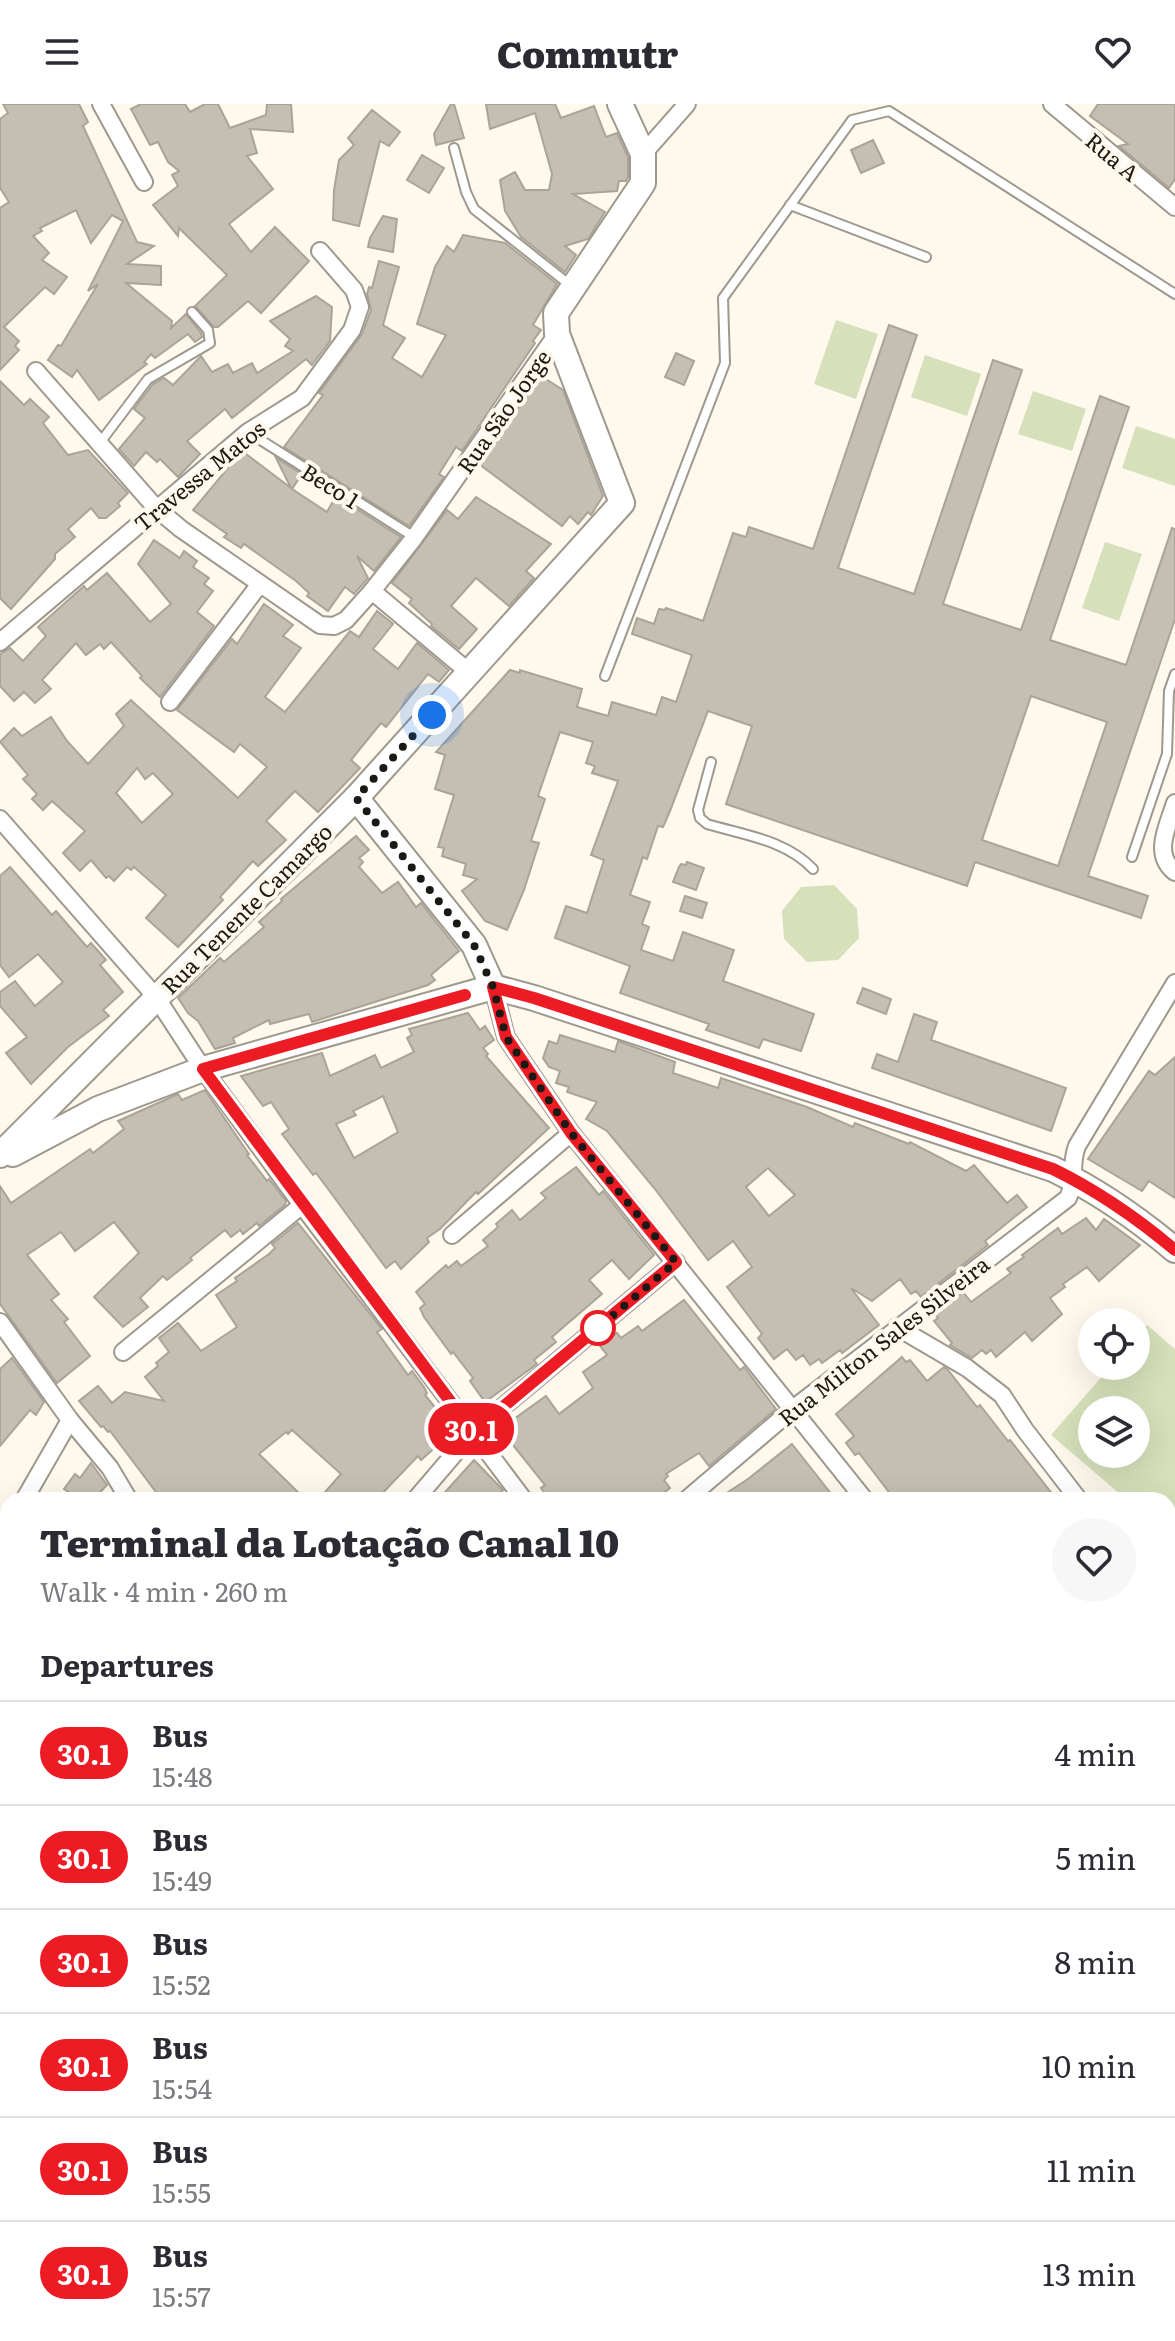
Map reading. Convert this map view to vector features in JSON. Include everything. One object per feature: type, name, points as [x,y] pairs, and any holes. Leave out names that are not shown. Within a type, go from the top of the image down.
[{"type":"street","points":[[101,104],[144,182]]},
{"type":"street","points":[[620,104],[643,154],[687,104]]},
{"type":"street","name":"Rua A","points":[[1052,104],[1175,207]]},
{"type":"street","name":"Rua São Jorge","points":[[36,371],[156,508],[320,625],[334,626],[346,620],[414,538],[557,334],[556,313],[643,183],[643,154]]},
{"type":"street","name":"Travessa Matos","points":[[0,642],[248,432],[302,398],[352,330],[360,307],[354,290],[320,251]]},
{"type":"street","name":"Rua Tenente Camargo","points":[[0,1158],[356,798],[622,503],[557,334]]},
{"type":"street","points":[[170,702],[260,584]]},
{"type":"street","points":[[372,591],[470,673]]},
{"type":"street","points":[[356,798],[474,945],[493,987],[506,1037],[571,1133],[859,1492]]},
{"type":"street","points":[[1175,803],[1161,849],[1166,865],[1175,872]]},
{"type":"street","points":[[0,819],[156,997],[203,1069],[302,1205],[518,1492]]},
{"type":"street","name":"Rua Milton Sales Silveira","points":[[695,1492],[794,1408],[1068,1198],[1072,1191],[1072,1159],[1077,1146],[1175,983]]},
{"type":"street","points":[[0,1158],[98,1109],[203,1069],[493,987],[1053,1169],[1142,1222],[1175,1250]]},
{"type":"street","points":[[452,1235],[571,1133]]},
{"type":"street","points":[[123,1352],[302,1205]]},
{"type":"street","points":[[422,1492],[473,1432],[676,1262]]},
{"type":"street","points":[[0,1322],[70,1420],[110,1468],[124,1492]]},
{"type":"street","points":[[897,1327],[967,1368],[1002,1395],[1073,1492]]},
{"type":"street","points":[[29,1492],[70,1420]]},
{"type":"lane","points":[[605,676],[725,363],[723,298],[852,120],[889,111],[1175,294]]},
{"type":"lane","points":[[454,148],[474,209],[573,288]]},
{"type":"lane","points":[[790,205],[926,257]]},
{"type":"lane","points":[[99,444],[148,379],[210,343],[208,330],[192,312]]},
{"type":"lane","name":"Beco 1","points":[[248,432],[414,538]]},
{"type":"lane","points":[[1132,857],[1167,754],[1169,691],[1175,674]]},
{"type":"lane","points":[[711,762],[698,810],[700,818],[707,824],[783,846],[800,856],[813,869]]},
{"type":"green space","points":[[836,320],[878,334],[856,399],[814,384]]},
{"type":"green space","points":[[925,355],[981,374],[967,416],[911,397]]},
{"type":"green space","points":[[1033,391],[1086,409],[1072,451],[1018,434]]},
{"type":"green space","points":[[1136,426],[1175,439],[1175,486],[1122,468]]},
{"type":"green space","points":[[1105,542],[1142,554],[1119,621],[1082,608]]},
{"type":"green space","points":[[834,885],[857,909],[859,938],[838,960],[807,962],[784,939],[782,911],[801,887]]},
{"type":"green space","points":[[1150,1328],[1175,1349],[1175,1492],[1118,1492],[1090,1468],[1150,1468],[1150,1396],[1085,1396],[1099,1380],[1150,1380]]},
{"type":"green space","points":[[1078,1404],[1078,1458],[1051,1435]]},
{"type":"building","points":[[3,104],[79,104],[88,122],[83,126],[137,242],[154,246],[127,264],[161,266],[161,285],[126,283],[172,321],[171,328],[186,314],[201,333],[202,337],[195,342],[188,334],[155,358],[151,354],[144,362],[147,364],[99,400],[77,370],[72,377],[48,360],[58,345],[61,346],[98,284],[88,291],[123,221],[112,215],[91,243],[76,210],[40,228],[42,231],[33,236],[49,253],[42,260],[67,277],[54,294],[45,287],[4,327],[19,341],[15,346],[19,350],[0,370],[0,208],[9,202],[0,188],[0,119],[8,113]]},
{"type":"building","points":[[141,104],[185,104],[190,112],[205,104],[218,104],[230,128],[266,115],[267,104],[291,104],[293,132],[250,129],[257,153],[247,156],[273,189],[229,224],[251,252],[275,227],[309,261],[261,313],[248,301],[218,327],[214,327],[195,306],[227,275],[179,228],[178,236],[153,205],[178,186],[172,175],[179,171],[168,162],[158,142],[150,145],[131,109]]},
{"type":"building","points":[[451,104],[454,104],[464,138],[436,145],[434,134]]},
{"type":"building","points":[[486,104],[555,104],[561,118],[594,106],[606,137],[617,133],[628,157],[628,178],[619,181],[617,191],[573,194],[605,212],[588,239],[565,246],[576,255],[565,272],[521,237],[505,211],[500,180],[515,172],[525,190],[549,190],[552,174],[535,113],[490,129]]},
{"type":"building","points":[[1098,104],[1175,104],[1175,179],[1169,188],[1119,146],[1128,144],[1090,116]]},
{"type":"building","points":[[372,110],[400,132],[389,146],[380,141],[359,226],[333,220],[334,190],[339,160],[354,145],[348,138]]},
{"type":"building","points":[[873,140],[884,163],[861,173],[851,150]]},
{"type":"building","points":[[422,155],[444,168],[429,193],[407,180]]},
{"type":"building","points":[[383,216],[397,219],[393,252],[368,247]]},
{"type":"building","points":[[463,235],[505,243],[557,284],[533,325],[541,330],[533,341],[535,343],[462,451],[456,447],[439,474],[444,477],[409,526],[284,447],[323,395],[319,393],[362,334],[371,310],[367,294],[369,287],[372,288],[379,261],[399,267],[383,325],[405,338],[392,358],[422,377],[446,335],[417,324],[435,267],[447,246],[454,252]]},
{"type":"building","points":[[316,296],[332,307],[330,341],[312,365],[306,359],[232,418],[225,409],[187,441],[200,454],[178,477],[160,459],[157,462],[146,452],[134,466],[119,449],[145,418],[134,409],[153,384],[164,378],[173,385],[201,356],[212,372],[228,364],[233,373],[252,363],[257,373],[293,351],[285,346],[290,339],[270,321]]},
{"type":"building","points":[[889,325],[917,335],[838,568],[914,594],[993,360],[1022,370],[943,604],[1021,630],[1100,396],[1129,407],[1050,640],[1126,665],[1172,528],[1175,529],[1175,619],[1088,876],[1148,896],[1141,918],[975,862],[967,886],[726,804],[752,726],[708,711],[670,811],[663,827],[658,826],[647,859],[643,857],[630,895],[650,902],[642,924],[649,927],[641,950],[673,961],[683,932],[734,950],[723,981],[814,1014],[801,1051],[763,1039],[759,1048],[706,1030],[709,1024],[620,993],[630,966],[555,938],[566,906],[587,913],[604,860],[591,855],[618,781],[592,773],[595,766],[586,763],[593,742],[560,732],[538,796],[545,799],[531,841],[539,843],[507,930],[485,921],[462,891],[477,879],[463,875],[466,864],[442,856],[444,848],[438,847],[454,795],[435,789],[445,755],[436,752],[510,670],[520,673],[520,670],[582,689],[577,707],[608,716],[612,702],[656,715],[662,697],[676,702],[692,655],[632,634],[637,618],[654,624],[659,609],[666,608],[703,621],[733,533],[746,537],[749,527],[813,549]],"holes":[[[1031,696],[1107,722],[1058,866],[982,840]]]},
{"type":"building","points":[[676,353],[694,361],[684,385],[665,377]]},
{"type":"building","points":[[541,376],[563,390],[603,496],[591,515],[588,512],[578,524],[570,516],[562,526],[479,464]]},
{"type":"building","points":[[0,381],[24,405],[30,399],[49,417],[43,423],[68,455],[88,450],[128,493],[118,503],[120,506],[106,518],[99,518],[91,508],[68,529],[75,537],[55,554],[55,559],[11,609],[0,598]]},
{"type":"building","points":[[242,451],[291,488],[276,458],[302,474],[292,489],[327,512],[336,496],[401,537],[374,571],[357,556],[368,578],[354,594],[345,587],[328,611],[307,596],[309,593],[296,581],[244,544],[241,548],[224,537],[227,534],[193,510]]},
{"type":"building","points":[[476,497],[551,544],[526,571],[534,578],[509,606],[476,578],[451,606],[477,629],[459,649],[431,626],[409,603],[412,599],[392,583],[447,510],[458,519]]},
{"type":"building","points":[[154,540],[180,558],[184,551],[197,561],[193,567],[209,578],[204,584],[213,591],[197,612],[214,626],[160,697],[111,642],[104,649],[100,644],[86,655],[76,643],[42,680],[51,689],[35,703],[24,692],[14,701],[0,686],[0,654],[10,648],[23,661],[46,636],[38,627],[84,586],[87,590],[107,573],[150,622],[171,604],[138,564]]},
{"type":"building","points":[[264,604],[293,625],[283,636],[301,648],[265,697],[285,712],[350,631],[359,637],[377,611],[393,624],[373,649],[398,669],[417,643],[449,670],[439,682],[428,674],[386,727],[381,723],[351,760],[360,768],[318,812],[295,791],[266,821],[286,840],[258,866],[253,861],[220,897],[223,900],[178,947],[146,918],[166,895],[134,867],[131,870],[127,867],[114,881],[109,876],[106,878],[91,860],[80,871],[63,853],[85,831],[52,801],[43,810],[32,799],[37,794],[23,779],[28,775],[0,742],[14,728],[22,736],[51,717],[88,764],[124,726],[116,714],[131,700],[238,798],[267,767],[240,744],[234,752],[177,710],[232,639],[237,644]],"holes":[[[137,768],[145,779],[153,773],[173,794],[142,823],[116,793]]]},
{"type":"building","points":[[356,836],[369,850],[359,858],[363,862],[359,867],[382,893],[398,882],[416,907],[421,903],[459,951],[431,975],[435,980],[428,985],[312,1022],[309,1014],[270,1024],[269,1020],[233,1038],[235,1043],[215,1049],[198,1021],[178,998],[220,958],[224,962],[264,927],[259,922],[281,899]]},
{"type":"building","points":[[687,862],[704,868],[696,890],[673,882],[681,864],[686,865]]},
{"type":"building","points":[[10,867],[52,915],[56,911],[87,947],[91,943],[106,960],[100,965],[123,992],[103,1010],[109,1016],[68,1047],[31,1084],[6,1053],[27,1037],[0,1006],[0,992],[15,981],[35,1006],[63,982],[38,954],[9,977],[0,965],[0,876]]},
{"type":"building","points":[[685,896],[707,903],[702,918],[680,911]]},
{"type":"building","points":[[863,988],[891,999],[886,1014],[857,1003]]},
{"type":"building","points":[[468,1013],[480,1030],[485,1026],[494,1040],[483,1048],[488,1054],[486,1056],[549,1128],[427,1238],[429,1242],[401,1269],[395,1261],[386,1268],[316,1173],[313,1175],[282,1134],[289,1129],[271,1102],[263,1106],[241,1076],[322,1053],[330,1076],[375,1055],[381,1068],[414,1052],[407,1038],[412,1035],[409,1029]],"holes":[[[383,1096],[398,1132],[354,1158],[336,1124],[356,1115],[353,1111]]]},
{"type":"building","points":[[914,1014],[937,1022],[931,1040],[1066,1088],[1051,1131],[872,1068],[877,1054],[898,1062]]},
{"type":"building","points":[[560,1035],[615,1052],[618,1041],[675,1062],[673,1073],[718,1088],[721,1078],[807,1107],[853,1127],[855,1123],[910,1142],[966,1171],[974,1165],[1007,1203],[1017,1195],[1027,1207],[985,1241],[988,1245],[921,1297],[916,1291],[911,1294],[900,1279],[872,1301],[851,1288],[879,1325],[842,1353],[840,1350],[822,1363],[819,1359],[810,1365],[803,1355],[796,1360],[787,1349],[774,1359],[758,1338],[762,1334],[727,1287],[752,1267],[733,1241],[708,1260],[607,1131],[586,1119],[597,1102],[567,1092],[569,1087],[556,1083],[560,1071],[549,1067],[543,1058],[549,1041],[557,1044]],"holes":[[[768,1168],[795,1195],[769,1216],[746,1187]]]},
{"type":"building","points":[[1175,1057],[1175,1198],[1149,1181],[1142,1191],[1088,1159],[1149,1071],[1155,1075]]},
{"type":"building","points":[[205,1090],[247,1155],[286,1201],[285,1205],[259,1226],[257,1223],[243,1234],[240,1230],[231,1237],[225,1230],[167,1280],[163,1276],[140,1298],[148,1307],[123,1327],[94,1297],[139,1253],[114,1222],[75,1251],[61,1232],[27,1255],[59,1294],[51,1300],[68,1319],[64,1322],[90,1356],[57,1383],[0,1304],[0,1186],[11,1203],[90,1149],[93,1153],[124,1129],[118,1121],[178,1094],[182,1100]]},
{"type":"building","points":[[576,1167],[599,1195],[603,1191],[654,1255],[629,1279],[612,1260],[589,1280],[602,1294],[552,1337],[556,1342],[534,1360],[537,1364],[485,1402],[470,1381],[473,1378],[424,1317],[420,1308],[425,1304],[416,1292],[446,1265],[448,1268],[457,1261],[461,1266],[488,1246],[483,1240],[498,1227],[496,1224],[512,1210],[520,1220],[546,1198],[541,1193]]},
{"type":"building","points":[[1086,1218],[1096,1230],[1104,1219],[1140,1245],[1099,1281],[1087,1267],[1063,1284],[1065,1287],[1050,1298],[1062,1314],[1032,1341],[1025,1332],[996,1357],[991,1350],[986,1354],[982,1350],[972,1358],[950,1345],[952,1343],[934,1321],[938,1318],[935,1314],[963,1292],[971,1302],[1011,1273],[1007,1269],[1058,1228],[1062,1234]]},
{"type":"building","points":[[298,1223],[382,1329],[377,1332],[408,1375],[412,1371],[424,1387],[425,1395],[454,1431],[421,1460],[418,1456],[384,1492],[325,1492],[341,1474],[292,1430],[259,1454],[298,1492],[156,1492],[110,1431],[101,1427],[79,1401],[98,1386],[112,1403],[125,1392],[164,1401],[145,1377],[169,1352],[159,1338],[178,1323],[201,1351],[237,1327],[216,1295],[269,1254],[275,1248],[272,1244]]},
{"type":"building","points":[[684,1300],[740,1370],[744,1367],[776,1409],[709,1466],[699,1453],[666,1474],[668,1476],[664,1480],[670,1488],[665,1492],[544,1492],[541,1488],[545,1485],[500,1429],[546,1396],[559,1414],[593,1388],[583,1372],[607,1355],[600,1346],[617,1333],[621,1338],[638,1326],[642,1331]]},
{"type":"building","points":[[902,1357],[906,1362],[910,1360],[927,1381],[944,1367],[1010,1440],[1051,1492],[889,1492],[859,1453],[855,1455],[846,1443],[854,1436],[836,1414]]},
{"type":"building","points":[[12,1358],[44,1402],[36,1415],[30,1410],[0,1446],[0,1369]]},
{"type":"building","points":[[792,1444],[830,1492],[728,1492]]},
{"type":"building","points":[[474,1460],[503,1490],[501,1492],[445,1492]]},
{"type":"building","points":[[91,1463],[107,1485],[100,1492],[68,1492],[64,1489],[75,1474],[80,1478]]},
{"type":"bus line","name":"30.1","points":[[465,995],[203,1069],[473,1432],[676,1262],[571,1133],[506,1037],[493,987],[1053,1169],[1082,1183],[1142,1222],[1175,1250]]},
{"type":"route","points":[[432,715],[356,798],[474,945],[493,987],[506,1037],[571,1133],[676,1262],[598,1328]]}]
